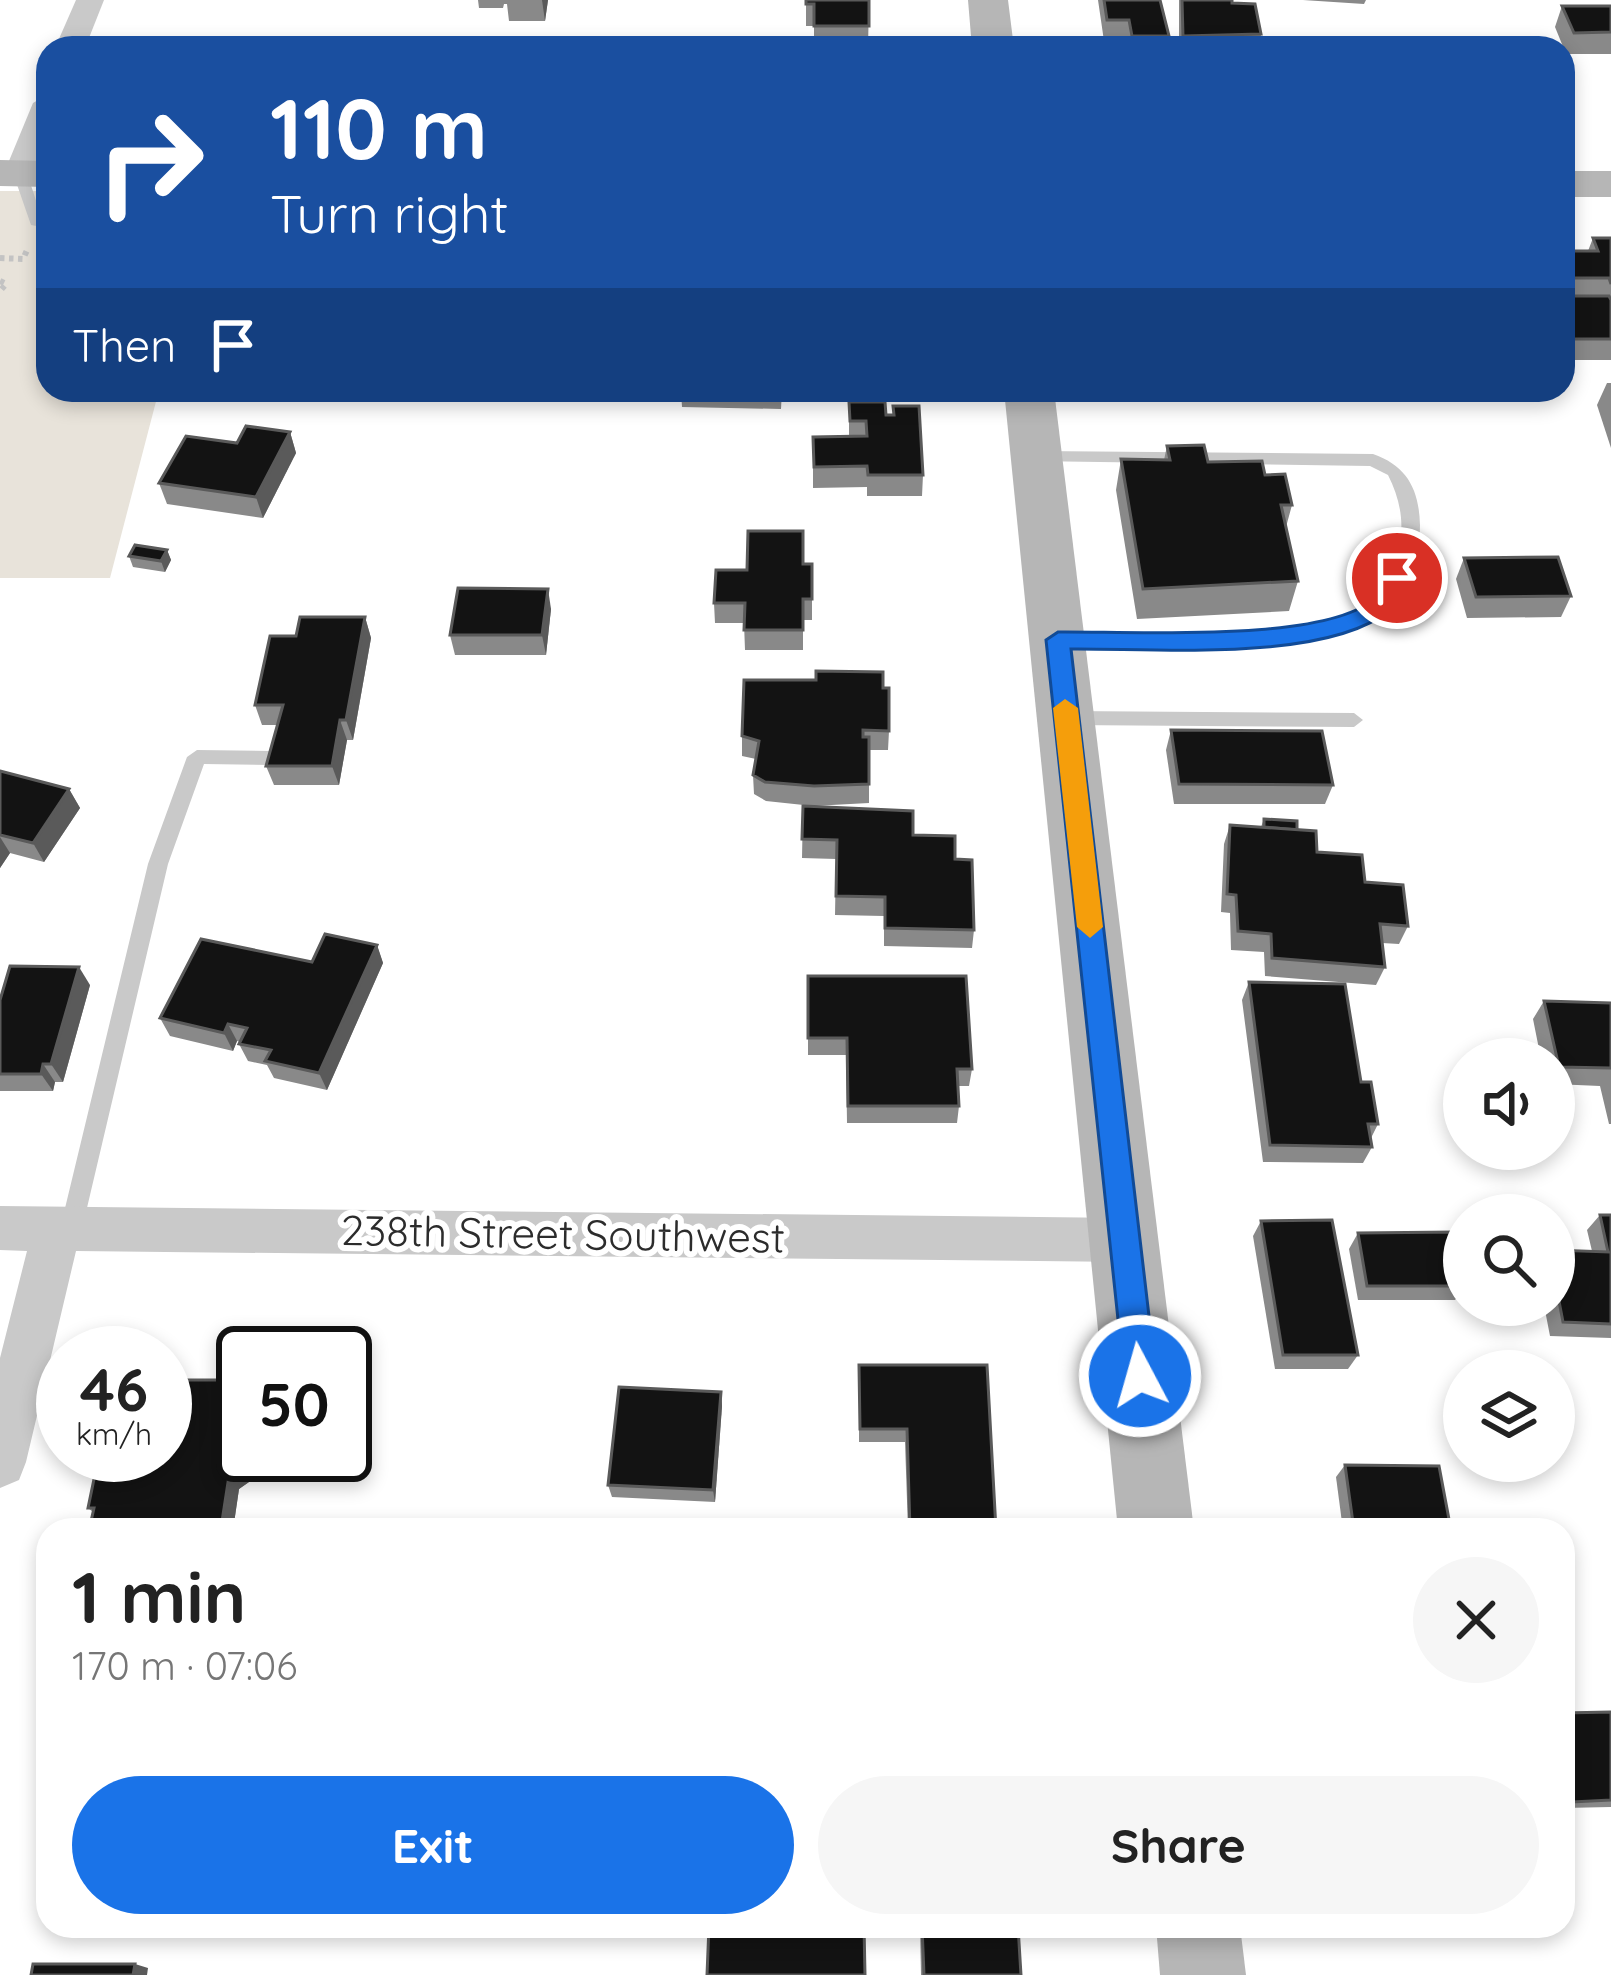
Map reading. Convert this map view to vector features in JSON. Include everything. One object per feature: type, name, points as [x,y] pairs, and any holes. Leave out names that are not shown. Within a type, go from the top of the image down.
[{"type":"main road","points":[[988,0],[992,36]]},
{"type":"main road","points":[[1575,184],[1611,184]]},
{"type":"main road","points":[[1030,402],[1155,1518]]},
{"type":"main road","points":[[1199,1938],[1204,1975]]},
{"type":"street","points":[[75,36],[89,0]]},
{"type":"street","points":[[23,173],[36,137]]},
{"type":"street","name":"238th Street Southwest","points":[[0,1228],[1126,1240]]},
{"type":"street","points":[[0,1462],[64,1229]]},
{"type":"lane","points":[[23,173],[36,222]]},
{"type":"lane","points":[[1037,457],[1372,460],[1396,471],[1409,512],[1411,546],[1385,602],[1346,626],[1289,637],[1058,640]]},
{"type":"lane","points":[[1066,718],[1354,720]]},
{"type":"lane","points":[[64,1229],[158,864],[197,757],[271,758]]},
{"type":"path","points":[[0,258],[23,259]]},
{"type":"path","points":[[0,281],[6,284],[0,291]]},
{"type":"shaded area","points":[[0,191],[36,191],[36,402],[156,402],[110,578],[0,578]]},
{"type":"building","points":[[806,0],[869,0],[869,26],[814,26],[814,4]]},
{"type":"building","points":[[1104,0],[1160,0],[1169,36],[1132,36],[1129,20],[1107,20]]},
{"type":"building","points":[[1182,0],[1255,4],[1261,34],[1183,36]]},
{"type":"building","points":[[1562,6],[1611,6],[1611,32],[1574,33]]},
{"type":"building","points":[[1593,238],[1611,238],[1611,284],[1609,278],[1575,278],[1575,251],[1598,251]]},
{"type":"building","points":[[1575,296],[1609,296],[1611,339],[1575,339]]},
{"type":"building","points":[[849,402],[885,402],[886,415],[894,415],[893,406],[919,406],[923,475],[868,475],[867,466],[814,467],[813,437],[867,436],[866,421],[850,421]]},
{"type":"building","points":[[246,426],[290,432],[256,497],[159,483],[186,436],[237,443]]},
{"type":"building","points":[[1204,445],[1208,462],[1262,461],[1265,475],[1285,474],[1292,505],[1281,505],[1298,581],[1143,589],[1121,459],[1170,460],[1167,446]]},
{"type":"building","points":[[748,531],[803,531],[803,564],[812,564],[812,599],[803,599],[803,630],[744,630],[745,603],[714,603],[716,570],[747,570]]},
{"type":"building","points":[[135,545],[167,550],[161,561],[129,556]]},
{"type":"building","points":[[1558,557],[1571,596],[1476,597],[1464,558]]},
{"type":"building","points":[[458,588],[548,589],[542,635],[450,635]]},
{"type":"building","points":[[300,617],[365,617],[346,720],[340,720],[332,766],[266,766],[283,705],[255,705],[270,636],[296,636]]},
{"type":"building","points":[[816,671],[883,672],[883,688],[889,688],[889,731],[863,730],[863,737],[869,737],[869,784],[814,786],[765,782],[753,775],[759,741],[742,736],[744,680],[816,680]]},
{"type":"building","points":[[1171,730],[1322,731],[1333,785],[1179,784]]},
{"type":"building","points":[[0,771],[69,789],[33,843],[0,835]]},
{"type":"building","points":[[803,806],[913,811],[913,835],[955,836],[955,859],[972,860],[974,930],[885,928],[885,897],[836,896],[837,840],[802,839]]},
{"type":"building","points":[[1264,819],[1297,821],[1297,830],[1264,827]]},
{"type":"building","points":[[1230,825],[1316,831],[1317,852],[1362,855],[1365,882],[1403,885],[1408,926],[1380,924],[1385,967],[1272,958],[1271,934],[1238,931],[1236,895],[1227,894]]},
{"type":"building","points":[[325,934],[377,945],[319,1073],[265,1061],[271,1050],[239,1044],[247,1028],[228,1024],[224,1033],[160,1018],[201,939],[312,962]]},
{"type":"building","points":[[10,966],[79,967],[51,1064],[43,1064],[41,1074],[0,1074],[0,1000]]},
{"type":"building","points":[[808,976],[966,976],[972,1069],[957,1069],[959,1106],[848,1106],[847,1038],[808,1038]]},
{"type":"building","points":[[1249,982],[1345,984],[1361,1082],[1371,1082],[1378,1124],[1368,1124],[1372,1147],[1270,1145]]},
{"type":"building","points":[[1544,1001],[1611,1003],[1611,1068],[1575,1067],[1575,1038],[1552,1038]]},
{"type":"building","points":[[1600,1215],[1611,1215],[1611,1324],[1575,1322],[1575,1251],[1608,1252]]},
{"type":"building","points":[[1332,1220],[1358,1355],[1283,1355],[1261,1221]]},
{"type":"building","points":[[1443,1232],[1443,1286],[1367,1286],[1358,1233]]},
{"type":"building","points":[[859,1365],[987,1365],[995,1518],[910,1518],[907,1429],[860,1429]]},
{"type":"building","points":[[192,1380],[216,1380],[216,1482],[228,1482],[223,1518],[92,1518],[94,1508],[88,1508],[93,1482],[192,1482]]},
{"type":"building","points":[[619,1387],[721,1392],[713,1490],[608,1485]]},
{"type":"building","points":[[1345,1465],[1439,1466],[1449,1518],[1352,1518]]},
{"type":"building","points":[[1611,1712],[1611,1800],[1575,1802],[1575,1713]]},
{"type":"building","points":[[709,1938],[864,1938],[865,1975],[707,1975]]},
{"type":"building","points":[[922,1938],[1019,1938],[1021,1975],[924,1975]]},
{"type":"building","points":[[33,1964],[135,1964],[133,1975],[31,1975]]},
{"type":"slow traffic","points":[[1065,708],[1090,927]]},
{"type":"route","points":[[1140,1376],[1058,640],[1289,637],[1346,626],[1385,602],[1397,578]]}]
